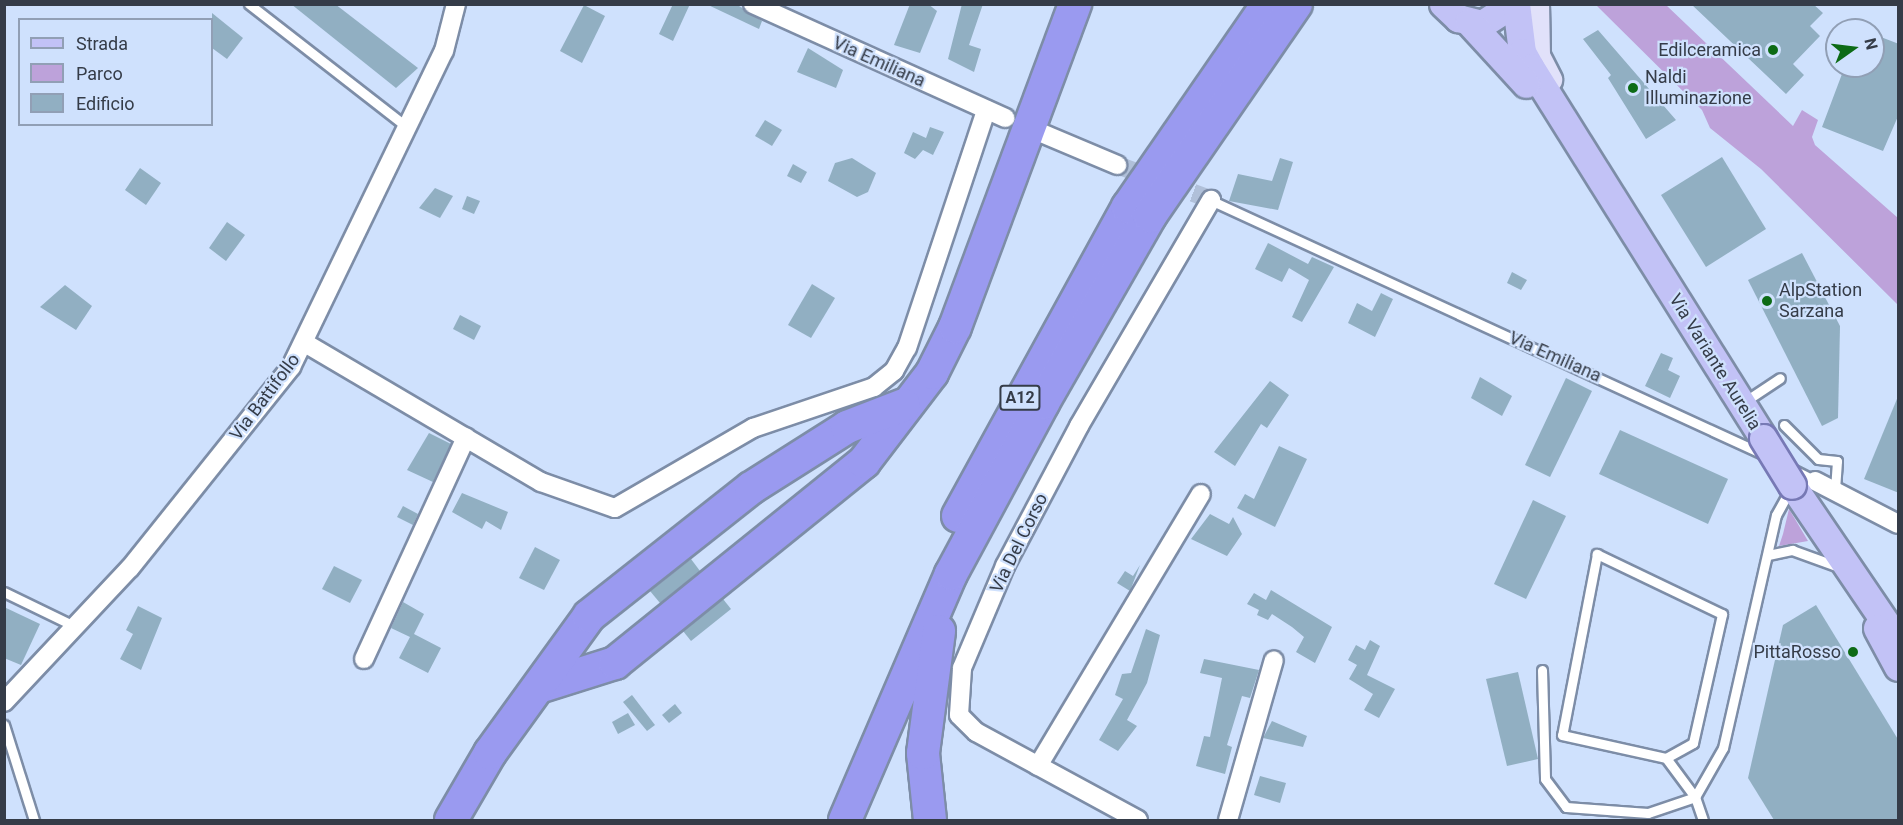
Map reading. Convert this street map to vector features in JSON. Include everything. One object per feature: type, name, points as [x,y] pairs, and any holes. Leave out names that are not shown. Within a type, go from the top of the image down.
[{"type":"highway","points":[[542,686],[615,663],[864,462],[904,405],[932,373],[955,327],[1075,4]]},
{"type":"highway","points":[[1062,43],[1093,4]]},
{"type":"highway","name":"A12","points":[[845,820],[951,574],[1150,216],[1284,8]]},
{"type":"highway","name":"A12","points":[[823,820],[900,632],[1022,394],[1128,207],[1284,8]]},
{"type":"highway","points":[[454,819],[490,753],[542,686],[589,616],[751,488],[847,427],[904,405]]},
{"type":"highway","points":[[930,820],[924,741],[930,671],[951,574]]},
{"type":"main road","name":"Via Variante Aurelia","points":[[1443,4],[1469,22],[1552,116],[1562,119]]},
{"type":"main road","name":"Via Variante Aurelia","points":[[1514,4],[1522,52],[1562,119],[1742,404],[1774,432],[1804,483],[1847,573],[1899,641]]},
{"type":"main road","points":[[1469,22],[1495,20],[1514,4]]},
{"type":"main road","points":[[1537,4],[1538,56],[1561,100],[1562,119]]},
{"type":"main road","name":"Via Variante Aurelia","points":[[1869,604],[1899,667]]},
{"type":"street","name":"Via Battifollo","points":[[4,702],[129,568],[305,343],[444,51],[456,4]]},
{"type":"street","name":"Via Emiliana","points":[[753,4],[1005,118]]},
{"type":"street","points":[[305,343],[541,482],[615,508],[753,428],[874,387],[894,371],[907,348],[986,110]]},
{"type":"street","points":[[1039,132],[1117,165]]},
{"type":"street","name":"Via Del Corso","points":[[1138,820],[976,732],[959,715],[962,668],[1005,566],[1079,426],[1209,199]]},
{"type":"street","points":[[364,659],[466,437]]},
{"type":"street","name":"Via Emiliana","points":[[1804,483],[1835,491],[1899,524]]},
{"type":"street","points":[[1038,766],[1201,494]]},
{"type":"street","points":[[1228,820],[1274,660]]},
{"type":"lane","points":[[249,4],[407,127]]},
{"type":"lane","name":"Via Emiliana","points":[[1209,199],[1663,405],[1804,483]]},
{"type":"lane","points":[[1742,404],[1780,378]]},
{"type":"lane","points":[[1774,432],[1818,459],[1836,461],[1835,491]]},
{"type":"lane","points":[[1542,670],[1545,779],[1566,807],[1648,813],[1695,797],[1723,748],[1776,515],[1804,483]]},
{"type":"lane","points":[[1768,555],[1802,552],[1847,573]]},
{"type":"lane","points":[[1666,758],[1693,743],[1722,614],[1597,554],[1562,735],[1666,758],[1695,797],[1703,820]]},
{"type":"lane","points":[[4,592],[74,626]]},
{"type":"lane","points":[[4,725],[34,820]]},
{"type":"green space","points":[[1596,5],[1666,5],[1793,126],[1802,110],[1818,120],[1812,137],[1815,145],[1898,218],[1898,305],[1761,169],[1710,128],[1702,110]]},
{"type":"green space","points":[[1789,509],[1808,541],[1779,546],[1783,534]]},
{"type":"building","points":[[291,4],[335,4],[418,68],[396,88]]},
{"type":"building","points":[[673,4],[690,4],[673,41],[659,34]]},
{"type":"building","points":[[706,4],[736,4],[762,21],[759,29]]},
{"type":"building","points":[[910,4],[928,4],[937,11],[920,53],[894,45]]},
{"type":"building","points":[[962,4],[983,4],[969,45],[981,49],[974,72],[948,59]]},
{"type":"building","name":"Edilceramica","points":[[1691,4],[1813,4],[1823,13],[1810,26],[1820,36],[1793,64],[1804,75],[1786,94]]},
{"type":"building","points":[[584,5],[605,16],[582,63],[560,51]]},
{"type":"building","points":[[212,13],[243,38],[227,59],[213,49]]},
{"type":"building","name":"Naldi Illuminazione","points":[[1598,30],[1676,120],[1646,139],[1608,78],[1611,75],[1583,39]]},
{"type":"building","points":[[1885,39],[1899,44],[1899,114],[1883,151],[1822,127],[1840,78],[1885,78]]},
{"type":"building","points":[[808,48],[843,70],[836,88],[797,72]]},
{"type":"building","points":[[765,120],[782,130],[772,146],[755,136]]},
{"type":"building","points":[[930,127],[944,132],[933,155],[923,150],[915,159],[904,153],[913,132],[926,138]]},
{"type":"building","points":[[1722,157],[1766,229],[1706,267],[1661,195]]},
{"type":"building","points":[[852,158],[876,173],[868,192],[857,197],[828,181],[835,163]]},
{"type":"building","points":[[1280,158],[1293,162],[1278,210],[1229,201],[1238,174],[1272,181]]},
{"type":"building","points":[[793,164],[807,172],[801,183],[787,176]]},
{"type":"building","points":[[140,168],[161,183],[146,205],[125,190]]},
{"type":"building","points":[[435,188],[453,196],[440,218],[419,208]]},
{"type":"building","points":[[467,196],[480,201],[474,214],[462,209]]},
{"type":"building","points":[[227,222],[245,235],[226,261],[209,248]]},
{"type":"building","points":[[1268,243],[1308,264],[1312,257],[1334,267],[1302,322],[1292,317],[1309,280],[1289,268],[1282,282],[1255,269]]},
{"type":"building","points":[[1802,253],[1840,326],[1838,418],[1822,426],[1748,280]]},
{"type":"building","points":[[1512,272],[1527,280],[1521,290],[1507,283]]},
{"type":"building","points":[[812,284],[835,298],[811,338],[788,325]]},
{"type":"building","points":[[65,285],[92,306],[76,330],[40,307]]},
{"type":"building","points":[[1381,293],[1393,299],[1375,337],[1348,323],[1357,303],[1372,311]]},
{"type":"building","points":[[460,315],[481,326],[474,340],[453,329]]},
{"type":"building","points":[[1661,353],[1673,358],[1668,370],[1680,376],[1670,398],[1645,386]]},
{"type":"building","points":[[1480,377],[1512,396],[1502,416],[1471,398]]},
{"type":"building","points":[[1566,378],[1592,391],[1550,477],[1525,465]]},
{"type":"building","points":[[1270,381],[1289,395],[1267,428],[1261,424],[1235,466],[1214,452]]},
{"type":"building","points":[[1899,394],[1899,493],[1864,479]]},
{"type":"building","points":[[1620,430],[1728,479],[1708,524],[1599,474]]},
{"type":"building","points":[[429,433],[451,444],[433,482],[407,470]]},
{"type":"building","points":[[1279,446],[1307,459],[1275,527],[1237,508],[1245,494],[1254,499]]},
{"type":"building","points":[[462,493],[508,512],[501,530],[486,521],[482,529],[452,512]]},
{"type":"building","points":[[1533,500],[1566,516],[1526,599],[1494,584]]},
{"type":"building","points":[[403,506],[418,514],[413,525],[397,517]]},
{"type":"building","points":[[1210,514],[1229,524],[1233,517],[1242,534],[1227,556],[1191,539]]},
{"type":"building","points":[[535,547],[560,560],[544,590],[519,578]]},
{"type":"building","points":[[691,559],[700,571],[660,603],[650,591]]},
{"type":"building","points":[[1140,565],[1130,591],[1117,583],[1125,571],[1133,576]]},
{"type":"building","points":[[334,566],[362,580],[350,603],[322,589]]},
{"type":"building","points":[[1271,590],[1332,627],[1315,663],[1296,652],[1304,637],[1272,614],[1268,620],[1257,615],[1259,610],[1247,604],[1254,593],[1266,600]]},
{"type":"building","points":[[723,599],[731,609],[691,641],[683,631]]},
{"type":"building","points":[[403,602],[424,614],[414,634],[441,648],[428,673],[399,658],[410,637],[391,628]]},
{"type":"building","points":[[1816,605],[1899,741],[1899,820],[1774,820],[1748,778],[1783,625]]},
{"type":"building","points":[[138,606],[162,618],[141,670],[120,659],[133,634],[126,630]]},
{"type":"building","points":[[4,607],[40,624],[21,665],[4,658]]},
{"type":"building","points":[[1146,629],[1160,635],[1147,683],[1127,720],[1137,726],[1118,751],[1099,740],[1123,699],[1115,695],[1122,674],[1131,673]]},
{"type":"building","points":[[1370,640],[1380,646],[1367,675],[1395,689],[1379,718],[1364,710],[1373,694],[1349,679],[1357,665],[1348,660],[1356,645],[1365,650]]},
{"type":"building","points":[[1204,659],[1259,670],[1250,698],[1242,696],[1227,745],[1232,747],[1225,774],[1196,766],[1204,736],[1210,737],[1222,678],[1200,673]]},
{"type":"building","points":[[1518,672],[1538,759],[1507,766],[1486,679]]},
{"type":"building","points":[[632,695],[655,725],[647,731],[623,702]]},
{"type":"building","points":[[675,704],[682,713],[669,723],[662,715]]},
{"type":"building","points":[[628,713],[635,725],[618,734],[612,722]]},
{"type":"building","points":[[1272,721],[1307,736],[1303,747],[1263,738]]},
{"type":"building","points":[[1260,776],[1286,783],[1280,803],[1254,795]]},
{"type":"tunnel","points":[[1117,165],[1207,198]]},
{"type":"place","name":"Edilceramica","points":[[1773,50]]},
{"type":"place","name":"Naldi Illuminazione","points":[[1633,88]]},
{"type":"place","name":"AlpStation Sarzana","points":[[1767,301]]},
{"type":"place","name":"PittaRosso","points":[[1853,652]]}]
